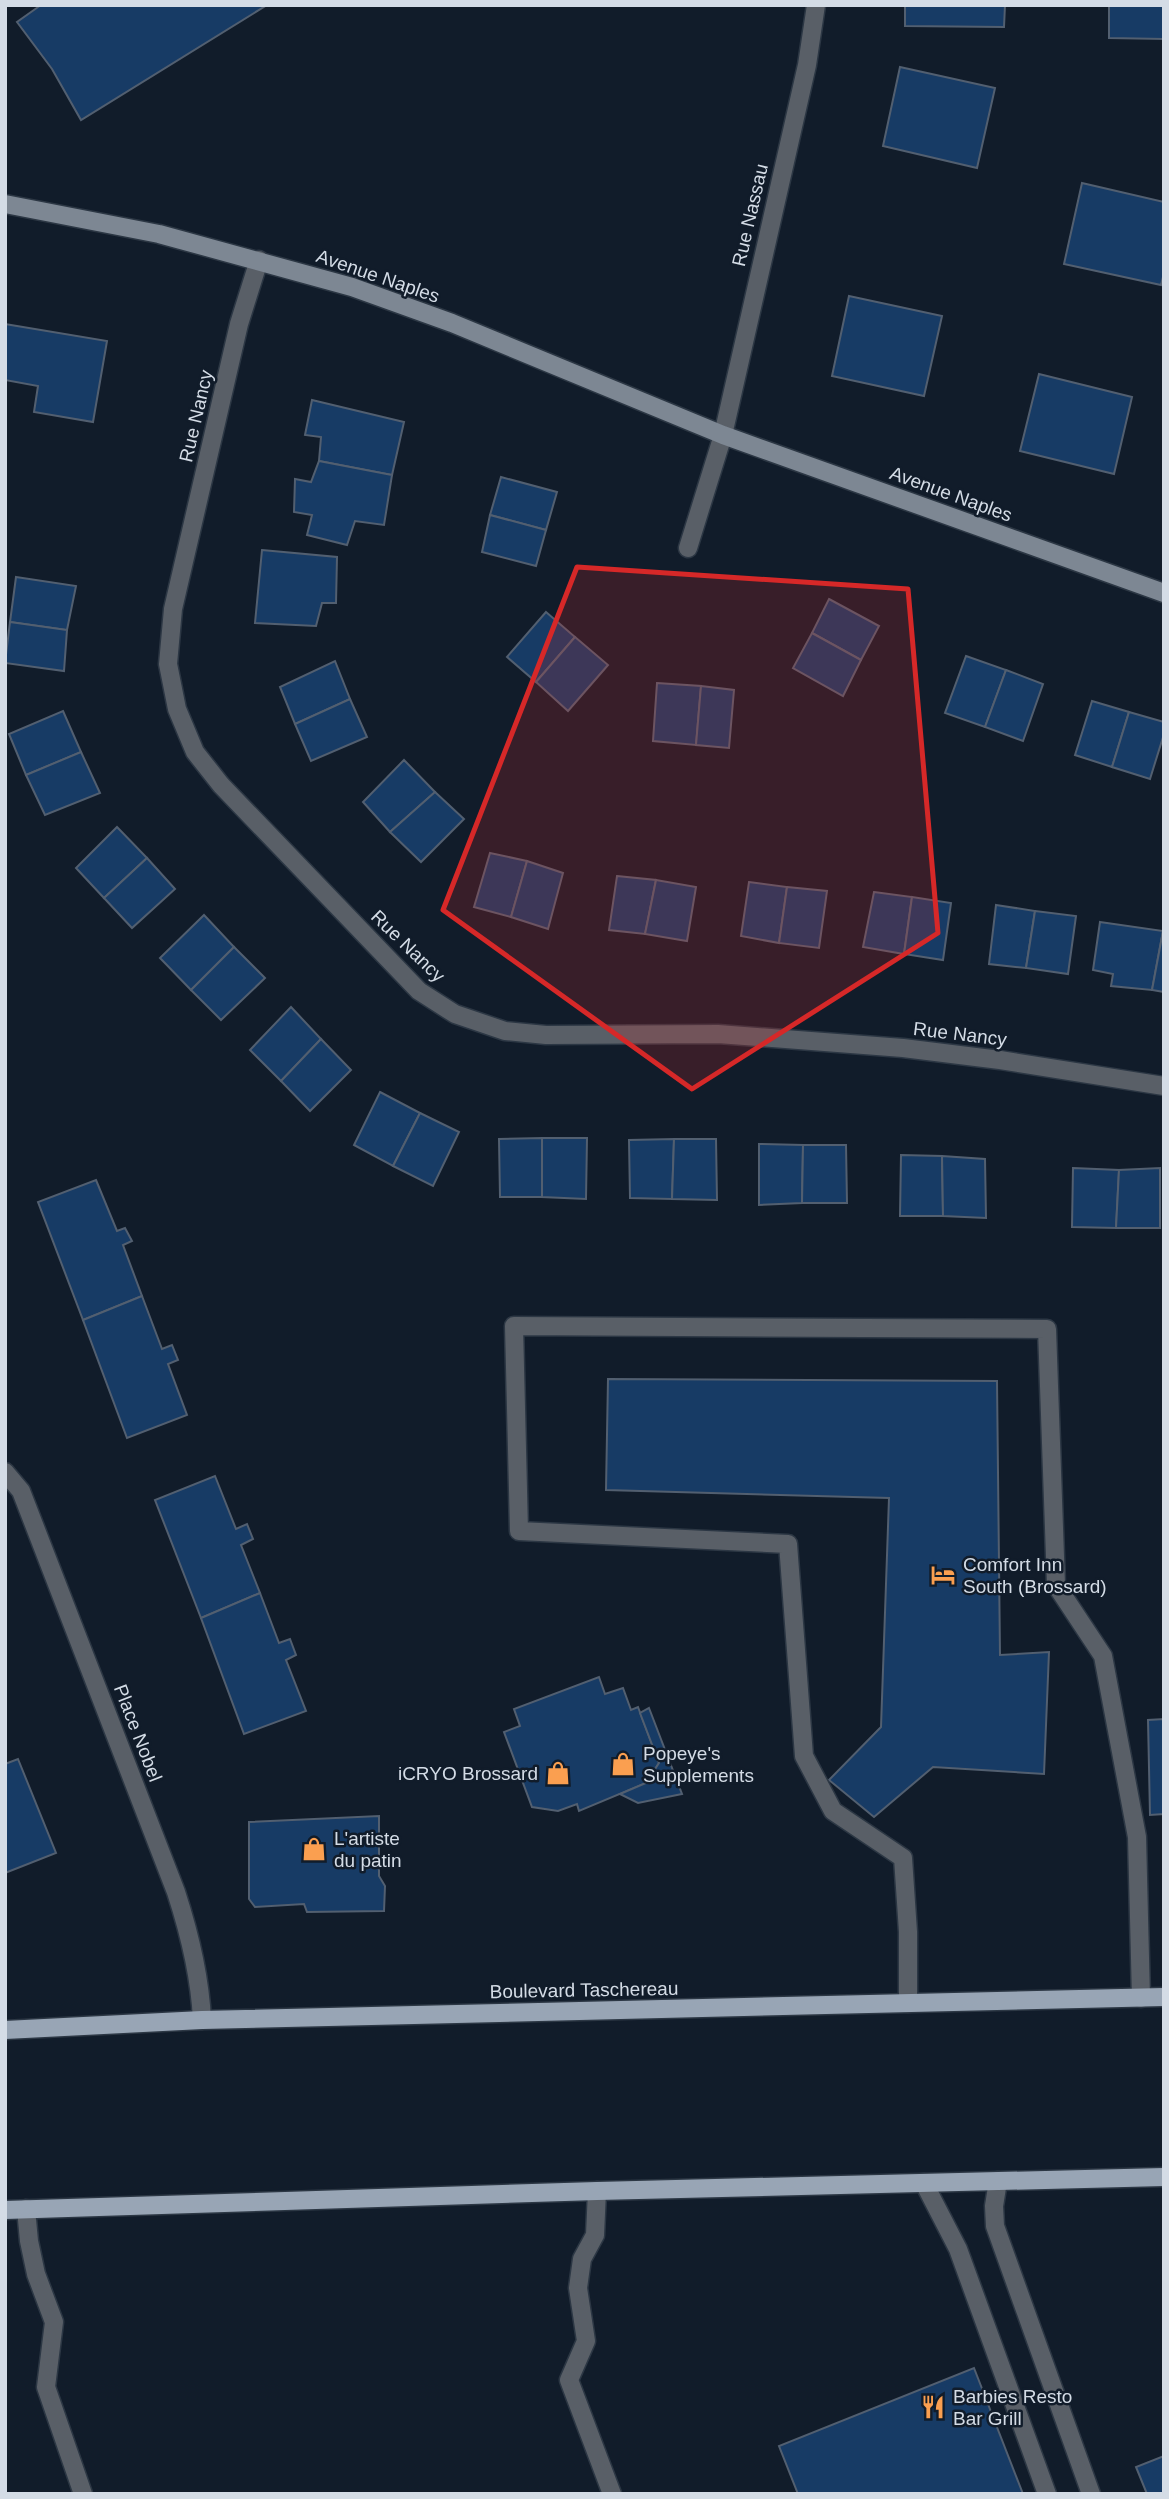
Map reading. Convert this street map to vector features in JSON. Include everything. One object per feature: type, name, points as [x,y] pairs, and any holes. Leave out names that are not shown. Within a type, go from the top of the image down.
[{"type":"main road","name":"Boulevard Taschereau","points":[[5,2030],[202,2020],[1164,1997]]},
{"type":"main road","points":[[5,2210],[597,2191],[1164,2177]]},
{"type":"street","name":"Rue Nassau","points":[[723,435],[807,65],[817,5]]},
{"type":"street","name":"Avenue Naples","points":[[5,204],[159,234],[352,287],[452,323],[723,435],[1164,593]]},
{"type":"street","name":"Rue Nancy","points":[[259,260],[239,324],[173,609],[167,664],[177,709],[195,752],[221,785],[419,991],[455,1014],[505,1031],[546,1035],[718,1034],[903,1048],[1164,1086]]},
{"type":"street","points":[[688,548],[723,435]]},
{"type":"street","points":[[908,2003],[908,1931],[903,1858],[833,1811],[804,1756],[789,1544],[519,1531],[514,1326],[1047,1329],[1056,1585],[1103,1656],[1137,1837],[1141,1998]]},
{"type":"street","name":"Place Nobel","points":[[5,1472],[21,1491],[176,1892],[196,1963],[202,2020]]},
{"type":"street","points":[[998,2181],[993,2206],[995,2226],[1091,2494]]},
{"type":"street","points":[[924,2183],[958,2249],[1047,2494]]},
{"type":"street","points":[[597,2191],[595,2235],[582,2259],[578,2287],[586,2341],[569,2380],[612,2494]]},
{"type":"street","points":[[26,2209],[36,2274],[54,2322],[46,2388],[83,2494]]},
{"type":"highlighted area","points":[[577,567],[908,589],[938,933],[692,1089],[443,910]]},
{"type":"building","points":[[41,5],[267,5],[81,120],[52,69],[17,22]]},
{"type":"building","points":[[905,5],[1005,5],[1004,27],[905,26]]},
{"type":"building","points":[[1109,5],[1164,5],[1164,39],[1109,38]]},
{"type":"building","points":[[900,67],[995,88],[977,168],[883,146]]},
{"type":"building","points":[[1082,183],[1164,202],[1164,273],[1161,285],[1064,264]]},
{"type":"building","points":[[849,296],[942,316],[924,396],[832,376]]},
{"type":"building","points":[[5,324],[107,341],[93,422],[34,412],[38,386],[5,380]]},
{"type":"building","points":[[1039,374],[1132,397],[1114,474],[1020,451]]},
{"type":"building","points":[[312,400],[404,422],[392,475],[319,461],[321,437],[305,435]]},
{"type":"building","points":[[319,461],[392,475],[384,525],[355,521],[347,545],[307,535],[312,515],[294,512],[295,479],[311,482]]},
{"type":"building","points":[[501,477],[557,492],[546,530],[490,515]]},
{"type":"building","points":[[490,515],[546,530],[536,566],[482,552]]},
{"type":"building","points":[[262,550],[337,557],[336,603],[322,603],[316,626],[255,623]]},
{"type":"building","points":[[16,577],[76,586],[67,630],[10,622]]},
{"type":"building","points":[[829,599],[879,626],[861,660],[812,633]]},
{"type":"building","points":[[546,612],[575,637],[536,682],[507,657]]},
{"type":"building","points":[[10,622],[67,630],[64,671],[5,663]]},
{"type":"building","points":[[812,633],[861,660],[843,696],[793,668]]},
{"type":"building","points":[[575,637],[608,665],[568,711],[536,682]]},
{"type":"building","points":[[966,656],[1006,670],[985,727],[945,713]]},
{"type":"building","points":[[335,661],[350,699],[295,724],[280,687]]},
{"type":"building","points":[[1006,670],[1043,684],[1023,741],[985,727]]},
{"type":"building","points":[[657,683],[701,686],[696,745],[653,741]]},
{"type":"building","points":[[701,686],[734,690],[729,748],[696,745]]},
{"type":"building","points":[[350,699],[367,737],[311,761],[295,724]]},
{"type":"building","points":[[1092,701],[1129,712],[1112,767],[1075,755]]},
{"type":"building","points":[[63,711],[81,752],[26,775],[9,734]]},
{"type":"building","points":[[1129,712],[1164,722],[1164,734],[1150,779],[1112,767]]},
{"type":"building","points":[[81,752],[100,793],[45,815],[26,775]]},
{"type":"building","points":[[404,760],[435,792],[390,832],[363,802]]},
{"type":"building","points":[[435,792],[464,819],[421,862],[390,832]]},
{"type":"building","points":[[117,827],[147,858],[104,898],[76,868]]},
{"type":"building","points":[[490,853],[527,861],[511,917],[474,907]]},
{"type":"building","points":[[147,858],[175,889],[132,928],[104,898]]},
{"type":"building","points":[[527,861],[563,873],[548,929],[511,917]]},
{"type":"building","points":[[617,876],[656,880],[645,934],[609,930]]},
{"type":"building","points":[[656,880],[696,887],[687,941],[645,934]]},
{"type":"building","points":[[749,882],[787,887],[779,943],[741,936]]},
{"type":"building","points":[[787,887],[827,891],[819,948],[779,943]]},
{"type":"building","points":[[874,892],[912,897],[904,954],[863,947]]},
{"type":"building","points":[[912,897],[951,903],[943,960],[904,954]]},
{"type":"building","points":[[996,905],[1035,911],[1026,968],[989,964]]},
{"type":"building","points":[[1035,911],[1076,916],[1068,974],[1026,968]]},
{"type":"building","points":[[204,915],[234,947],[191,990],[160,958]]},
{"type":"building","points":[[1100,922],[1163,931],[1152,990],[1111,986],[1113,974],[1093,970]]},
{"type":"building","points":[[1164,931],[1164,992],[1152,990]]},
{"type":"building","points":[[234,947],[265,978],[221,1020],[191,990]]},
{"type":"building","points":[[291,1007],[321,1039],[281,1081],[250,1050]]},
{"type":"building","points":[[321,1039],[351,1070],[310,1111],[281,1081]]},
{"type":"building","points":[[380,1092],[420,1113],[393,1166],[354,1145]]},
{"type":"building","points":[[420,1113],[459,1132],[433,1186],[393,1166]]},
{"type":"building","points":[[542,1138],[542,1197],[500,1197],[499,1139]]},
{"type":"building","points":[[542,1138],[587,1138],[586,1199],[542,1197]]},
{"type":"building","points":[[674,1139],[672,1199],[630,1198],[629,1140]]},
{"type":"building","points":[[674,1139],[716,1139],[717,1200],[672,1199]]},
{"type":"building","points":[[759,1144],[803,1145],[802,1203],[759,1205]]},
{"type":"building","points":[[803,1145],[846,1145],[847,1203],[802,1203]]},
{"type":"building","points":[[901,1155],[942,1156],[943,1216],[900,1216]]},
{"type":"building","points":[[942,1156],[985,1159],[986,1218],[943,1216]]},
{"type":"building","points":[[1073,1168],[1119,1170],[1116,1228],[1072,1227]]},
{"type":"building","points":[[1160,1168],[1160,1228],[1116,1228],[1119,1170]]},
{"type":"building","points":[[96,1180],[117,1231],[125,1228],[132,1241],[123,1245],[142,1296],[83,1320],[38,1202]]},
{"type":"building","points":[[142,1296],[162,1349],[172,1345],[178,1360],[168,1364],[187,1415],[127,1438],[83,1320]]},
{"type":"building","name":"Comfort Inn South (Brossard)","points":[[608,1379],[997,1381],[1000,1655],[1049,1652],[1044,1774],[933,1767],[874,1817],[829,1780],[881,1727],[889,1498],[606,1490]]},
{"type":"building","points":[[215,1476],[236,1529],[247,1524],[253,1539],[241,1545],[260,1593],[201,1618],[155,1500]]},
{"type":"building","points":[[260,1593],[279,1643],[290,1639],[296,1655],[286,1660],[306,1711],[244,1734],[201,1618]]},
{"type":"building","points":[[599,1677],[605,1694],[623,1688],[631,1710],[638,1707],[659,1763],[646,1783],[579,1811],[577,1804],[558,1811],[532,1807],[504,1732],[520,1726],[514,1709]]},
{"type":"building","points":[[649,1708],[682,1794],[638,1803],[620,1794],[646,1783],[659,1763],[640,1713]]},
{"type":"building","points":[[1164,1719],[1164,1814],[1150,1815],[1148,1720]]},
{"type":"building","points":[[18,1759],[56,1853],[5,1873],[5,1764]]},
{"type":"building","name":"L'artiste du patin","points":[[379,1816],[379,1876],[385,1886],[384,1911],[307,1912],[304,1904],[255,1907],[249,1899],[249,1822]]},
{"type":"building","name":"Barbies Resto Bar Grill","points":[[974,2368],[1023,2494],[798,2494],[779,2446]]},
{"type":"building","points":[[1164,2456],[1164,2494],[1147,2494],[1136,2467]]},
{"type":"place","name":"Comfort Inn South (Brossard)","points":[[943,1575]]},
{"type":"place","name":"Popeye's Supplements","points":[[623,1764]]},
{"type":"place","name":"iCRYO Brossard","points":[[558,1773]]},
{"type":"place","name":"L'artiste du patin","points":[[314,1849]]},
{"type":"place","name":"Barbies Resto Bar Grill","points":[[933,2407]]}]
